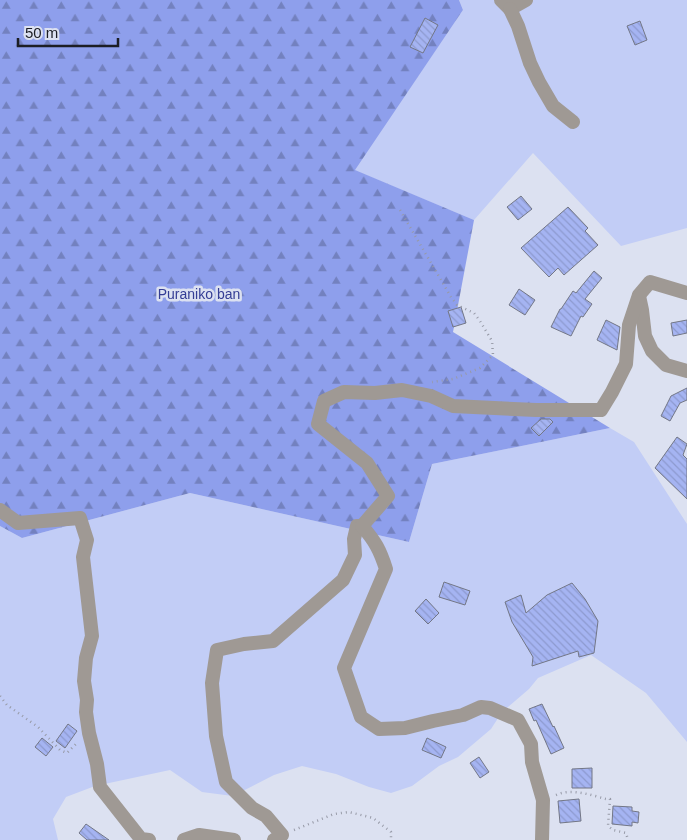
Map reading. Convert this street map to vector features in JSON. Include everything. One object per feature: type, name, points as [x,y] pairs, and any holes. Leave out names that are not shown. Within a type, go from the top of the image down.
[{"type":"street","points":[[526,0],[506,4],[518,26],[538,82],[553,106],[573,122]]},
{"type":"street","points":[[278,838],[266,816],[252,808],[226,782],[216,736],[212,683],[217,650],[244,644],[273,642],[343,580],[355,556],[354,539],[357,526],[362,526],[388,496],[367,463],[318,424],[324,401],[344,392],[375,393],[402,390],[431,396],[453,406],[536,410],[601,410],[626,364],[629,325],[639,295],[650,282],[687,293]]},
{"type":"street","points":[[639,295],[645,336],[652,351],[666,365],[687,372]]},
{"type":"street","points":[[0,510],[18,523],[80,518],[87,540],[83,557],[92,636],[86,658],[84,681],[87,700],[86,712],[100,787],[141,839],[149,840]]},
{"type":"street","points":[[362,526],[374,539],[386,569],[344,668],[362,717],[379,729],[406,728],[463,716],[481,707],[502,712],[518,720],[531,744],[532,762],[543,800],[542,840]]},
{"type":"street","points":[[184,840],[199,835],[234,840]]},
{"type":"path","points":[[400,210],[450,298],[456,305],[474,313],[492,342],[493,355],[480,368],[453,379],[428,382]]},
{"type":"path","points":[[0,696],[7,705],[38,727],[60,750],[67,753],[89,733]]},
{"type":"path","points":[[543,800],[561,792],[579,793],[610,799],[608,826],[613,830],[626,833],[628,840]]},
{"type":"path","points":[[278,838],[334,814],[349,812],[373,818],[390,832],[391,840]]},
{"type":"shaded area","points":[[459,0],[687,0],[687,228],[621,246],[533,153],[474,220],[354,170],[463,10]]},
{"type":"shaded area","points":[[610,428],[634,442],[687,524],[687,742],[646,693],[591,655],[538,678],[529,689],[502,712],[491,729],[458,757],[439,766],[412,786],[391,793],[369,787],[336,774],[302,766],[274,775],[233,796],[202,792],[170,770],[95,786],[66,797],[53,819],[58,840],[0,840],[0,526],[22,538],[190,493],[409,542],[432,464]]},
{"type":"green space","name":"Puraniko ban","points":[[0,0],[459,0],[463,10],[355,170],[474,220],[453,332],[610,428],[432,464],[409,542],[190,493],[22,538],[0,526]]},
{"type":"building","points":[[425,18],[438,25],[423,53],[410,47]]},
{"type":"building","points":[[640,21],[647,40],[635,45],[627,26]]},
{"type":"building","points":[[521,196],[532,209],[518,220],[507,207]]},
{"type":"building","points":[[568,207],[588,228],[585,231],[598,245],[564,275],[558,268],[549,277],[521,248]]},
{"type":"building","points":[[594,271],[602,278],[585,299],[592,304],[583,317],[581,316],[571,336],[551,327],[560,309],[573,291],[576,293]]},
{"type":"building","points":[[519,289],[535,300],[525,315],[509,305]]},
{"type":"building","points":[[461,307],[466,323],[453,327],[448,311]]},
{"type":"building","points":[[606,320],[620,327],[617,350],[597,340]]},
{"type":"building","points":[[687,320],[687,333],[673,336],[671,323]]},
{"type":"building","points":[[687,388],[687,400],[680,403],[670,421],[661,416],[671,396]]},
{"type":"building","points":[[541,419],[550,419],[553,422],[539,436],[531,428]]},
{"type":"building","points":[[677,437],[687,444],[683,455],[687,459],[687,499],[655,468]]},
{"type":"building","points":[[444,582],[470,591],[465,605],[439,597]]},
{"type":"building","points":[[572,583],[585,599],[598,621],[594,653],[579,657],[578,651],[532,666],[533,657],[512,622],[505,602],[521,595],[526,613],[547,595]]},
{"type":"building","points":[[426,599],[439,613],[428,624],[415,611]]},
{"type":"building","points":[[542,704],[564,748],[551,754],[529,709]]},
{"type":"building","points":[[68,724],[77,731],[65,748],[56,741]]},
{"type":"building","points":[[42,738],[53,747],[46,756],[35,747]]},
{"type":"building","points":[[427,738],[446,747],[441,758],[422,750]]},
{"type":"building","points":[[479,757],[489,772],[480,778],[470,763]]},
{"type":"building","points":[[592,768],[592,788],[572,788],[572,769]]},
{"type":"building","points":[[579,799],[581,821],[560,823],[558,801]]},
{"type":"building","points":[[613,806],[632,807],[632,811],[639,812],[638,823],[632,822],[632,826],[612,824]]},
{"type":"building","points":[[86,824],[109,840],[87,840],[79,833]]}]
